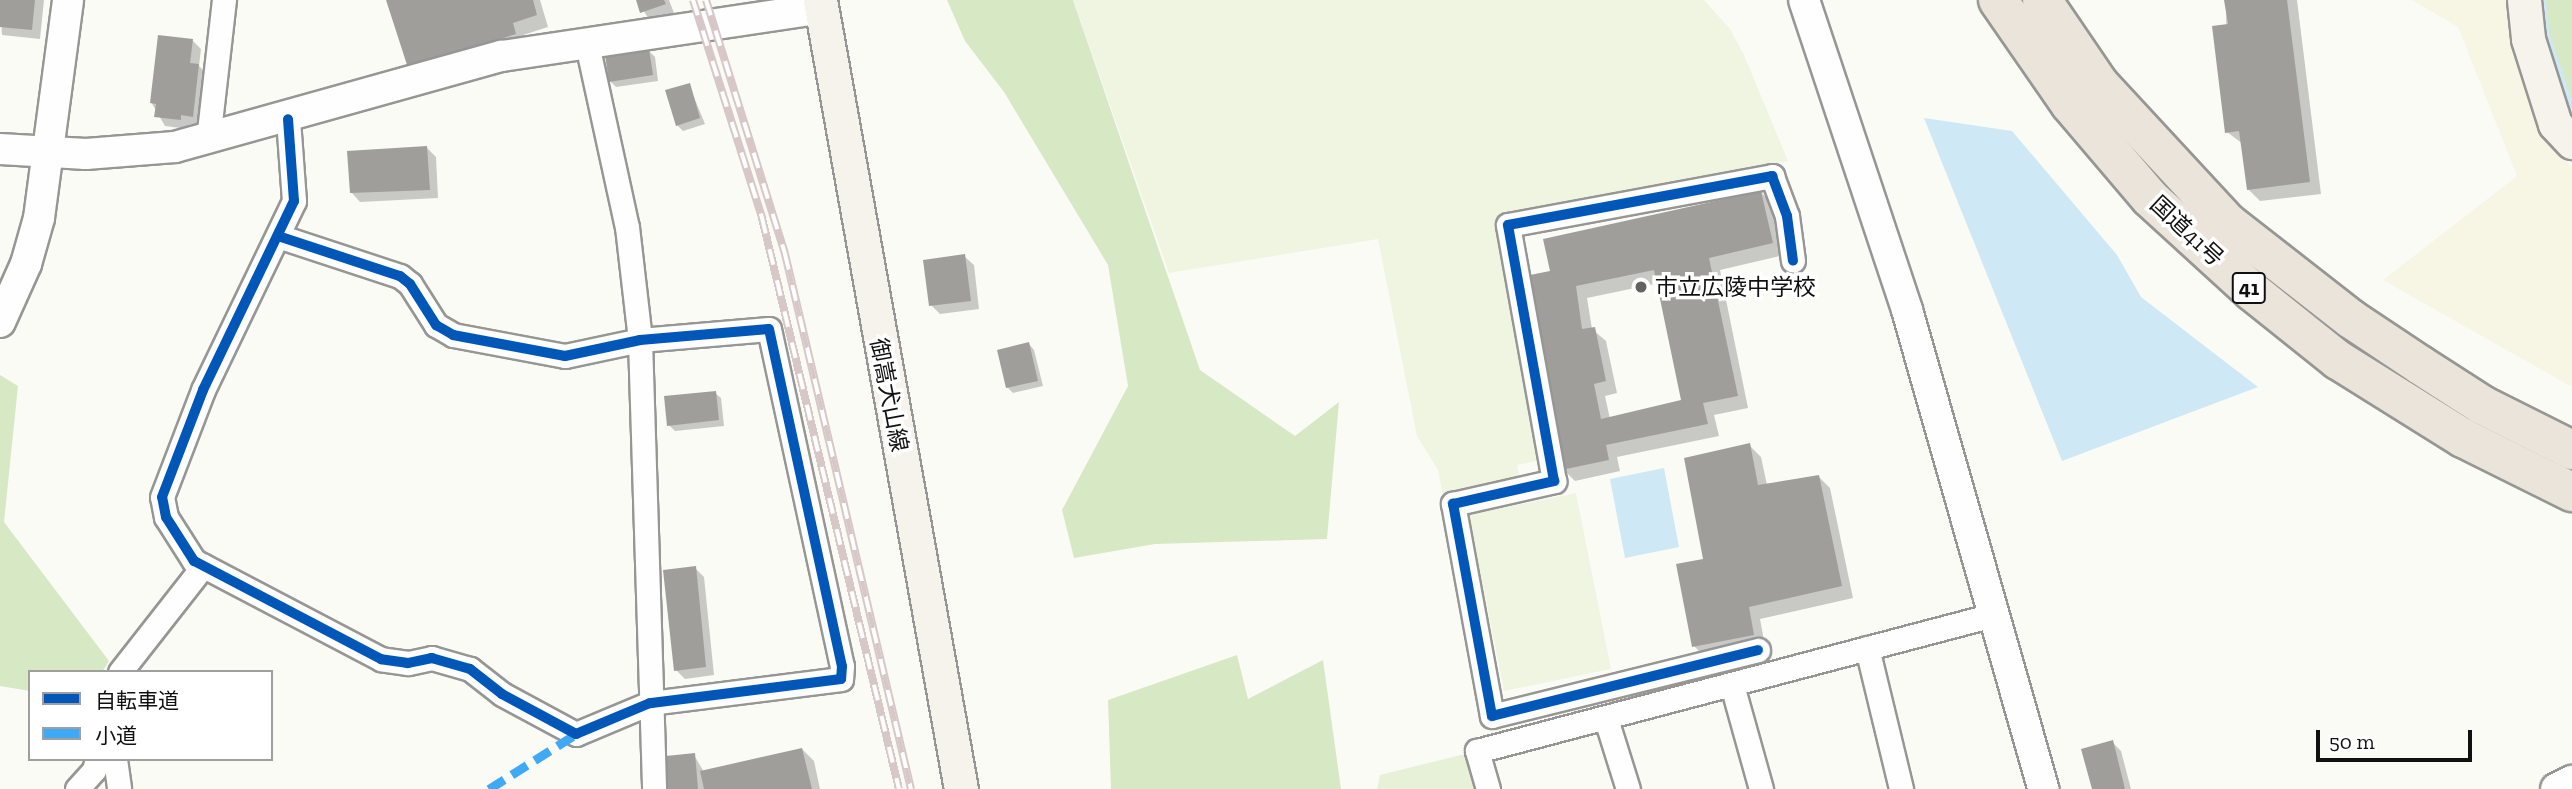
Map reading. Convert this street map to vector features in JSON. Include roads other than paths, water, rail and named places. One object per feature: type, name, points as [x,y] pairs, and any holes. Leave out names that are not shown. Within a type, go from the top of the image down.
[{"type":"highway","name":"国道41号","points":[[1998,0],[2070,104],[2150,198],[2253,292],[2338,360],[2463,439],[2572,492]]},
{"type":"highway","name":"国道41号","points":[[2042,0],[2100,85],[2228,223],[2351,319],[2420,365],[2482,405],[2572,450]]},
{"type":"main road","points":[[2524,0],[2528,39],[2555,124],[2572,142]]},
{"type":"main road","name":"御嵩犬山線","points":[[821,4],[874,323],[961,789]]},
{"type":"street","points":[[0,323],[29,253],[50,154],[68,0]]},
{"type":"street","points":[[208,140],[225,0]]},
{"type":"street","points":[[1804,0],[1907,310],[2043,789]]},
{"type":"street","points":[[0,149],[50,154],[140,153],[208,140],[288,119],[502,56],[821,4]]},
{"type":"street","points":[[587,44],[627,227],[640,340],[654,789]]},
{"type":"street","points":[[278,236],[400,276],[410,284],[436,325],[453,335],[565,356],[640,340],[769,329],[842,666],[841,679],[650,703],[576,734],[502,694],[470,669],[432,658],[408,663],[381,659],[194,561],[166,517],[162,497],[203,390],[294,201],[288,119]]},
{"type":"street","points":[[1758,650],[1492,716],[1453,504],[1554,481],[1508,225],[1772,176],[1787,216],[1793,261]]},
{"type":"street","points":[[122,670],[203,566]]},
{"type":"street","points":[[1488,789],[1477,751],[1993,615]]},
{"type":"street","points":[[1867,648],[1901,789]]},
{"type":"street","points":[[1732,685],[1761,789]]},
{"type":"street","points":[[1606,719],[1628,789]]},
{"type":"street","points":[[77,789],[94,770],[96,761]]},
{"type":"street","points":[[115,761],[119,789]]},
{"type":"street","points":[[2556,789],[2572,781]]},
{"type":"water","points":[[1924,118],[2012,131],[2117,255],[2141,297],[2258,387],[2062,461]]},
{"type":"water","points":[[1664,468],[1679,547],[1625,558],[1610,479]]},
{"type":"waterway","points":[[2543,0],[2547,36],[2572,109]]},
{"type":"railway","points":[[693,0],[762,218],[899,789]]},
{"type":"railway","points":[[706,0],[785,254],[911,789]]},
{"type":"place","name":"市立広陵中学校","points":[[1641,287]]}]
